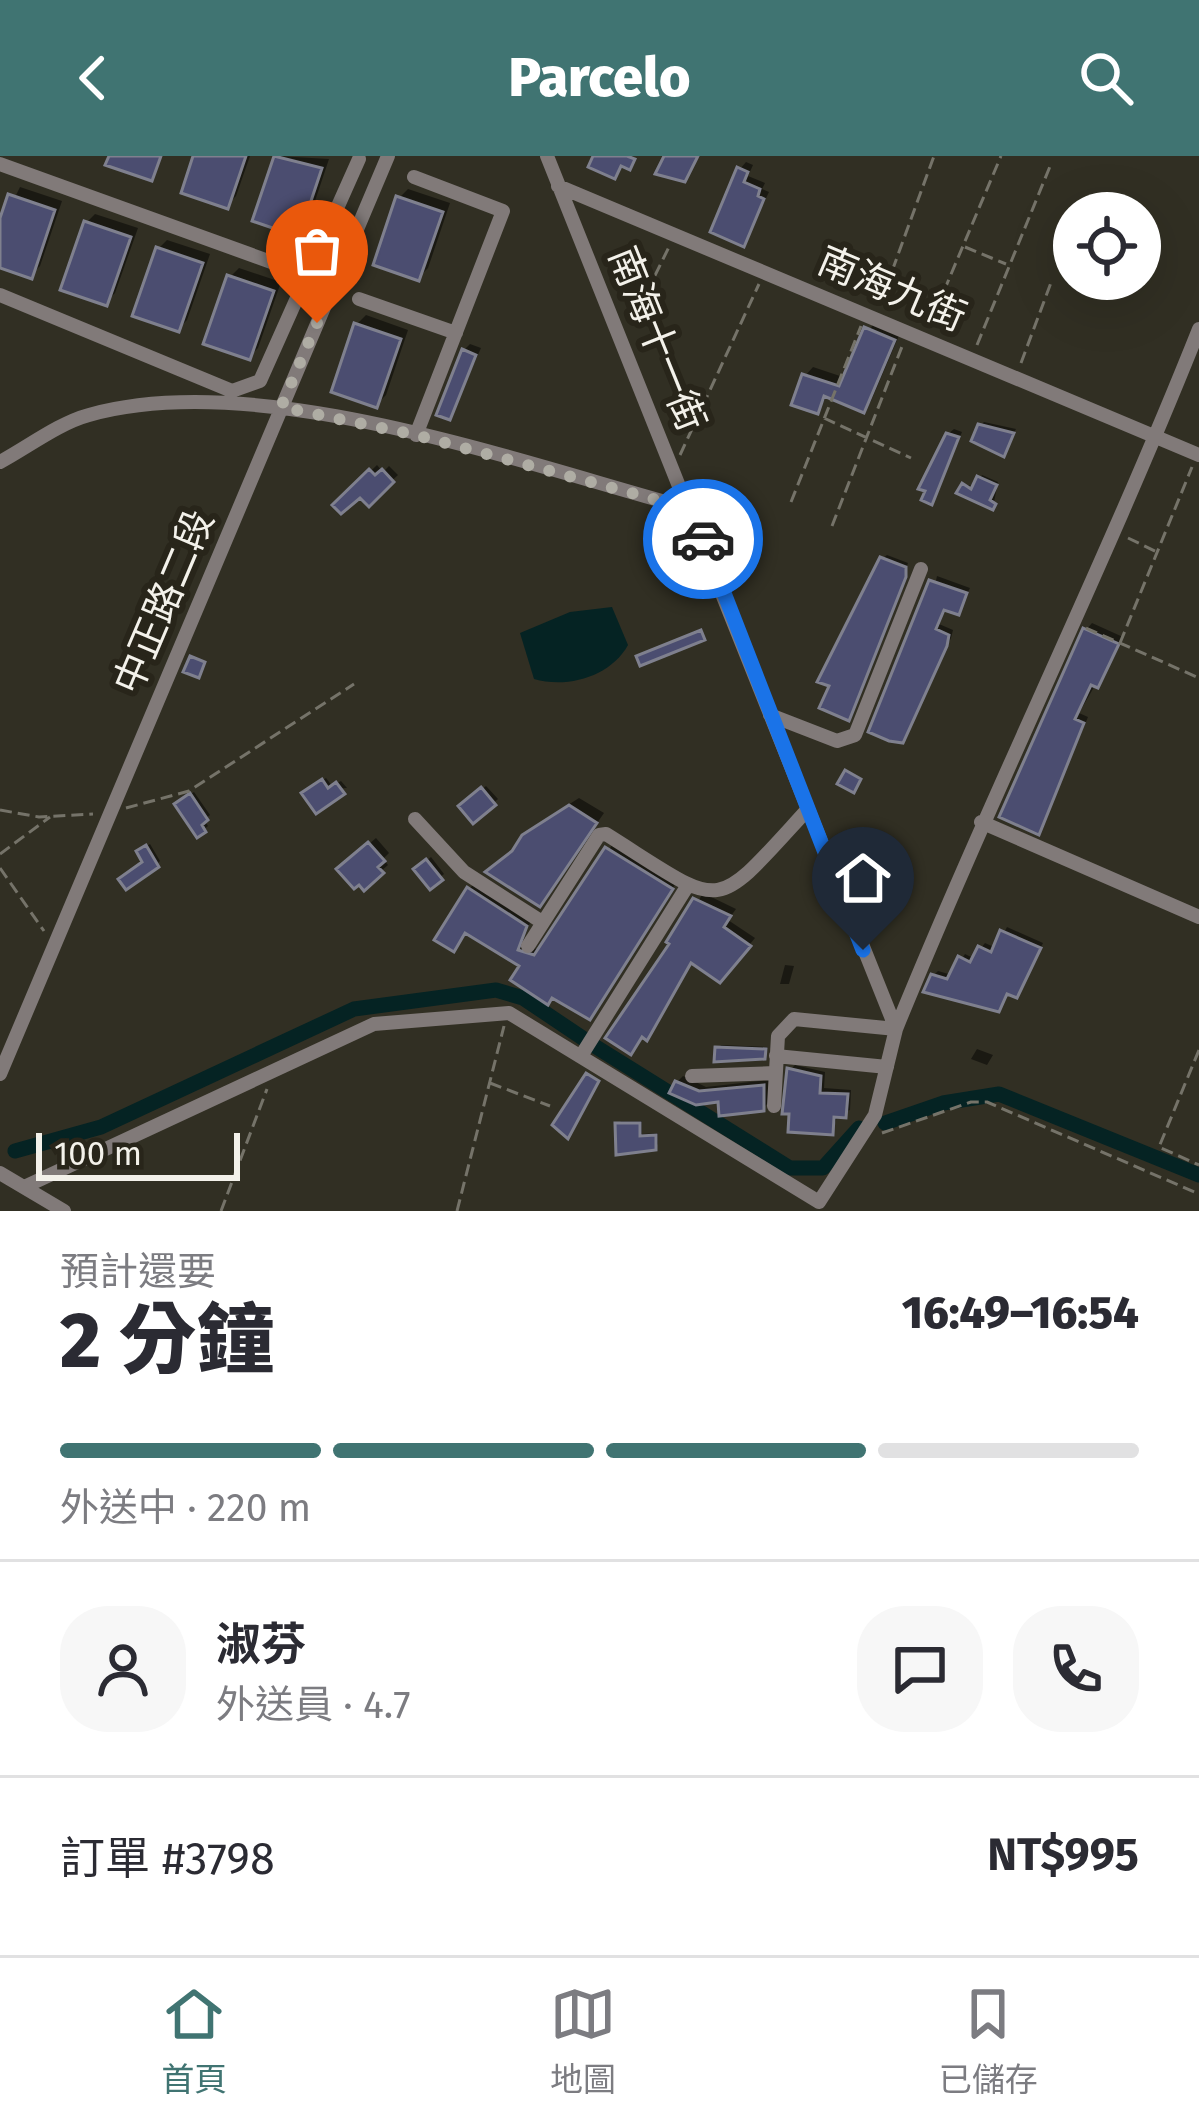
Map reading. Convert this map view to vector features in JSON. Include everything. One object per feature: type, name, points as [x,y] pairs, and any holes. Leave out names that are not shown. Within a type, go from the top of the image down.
[{"type":"street","name":"中正路二段","points":[[0,1074],[388,156]]},
{"type":"street","name":"南海十一街","points":[[547,156],[896,1029]]},
{"type":"street","points":[[0,295],[232,391],[260,381],[357,157]]},
{"type":"street","points":[[0,164],[307,275]]},
{"type":"street","points":[[414,177],[503,212],[416,435]]},
{"type":"street","name":"南海九街","points":[[558,187],[1199,455]]},
{"type":"street","points":[[359,299],[456,333]]},
{"type":"street","points":[[24,1187],[374,1024],[509,1013],[820,1207],[864,1139],[896,1029],[981,821],[1116,532],[1199,329]]},
{"type":"street","points":[[0,462],[88,415],[225,399],[416,435],[691,509]]},
{"type":"street","points":[[770,715],[837,741],[855,735],[921,569]]},
{"type":"street","points":[[528,946],[599,835],[607,834],[688,885],[730,891],[807,810]]},
{"type":"street","points":[[415,820],[464,872],[542,922]]},
{"type":"street","points":[[981,821],[1199,917]]},
{"type":"street","points":[[581,1056],[688,885]]},
{"type":"street","points":[[774,1106],[778,1036],[799,1017],[896,1029]]},
{"type":"street","points":[[692,1076],[776,1065],[887,1067]]},
{"type":"street","points":[[0,1173],[64,1211]]},
{"type":"path","points":[[791,502],[934,156]]},
{"type":"path","points":[[924,337],[1001,156]]},
{"type":"path","points":[[972,358],[1051,164]]},
{"type":"path","points":[[623,339],[674,234]]},
{"type":"path","points":[[964,246],[1008,265]]},
{"type":"path","points":[[674,466],[764,272]]},
{"type":"path","points":[[1016,376],[1052,280]]},
{"type":"path","points":[[832,526],[908,331]]},
{"type":"path","points":[[822,418],[911,458]]},
{"type":"path","points":[[1120,643],[1199,455]]},
{"type":"path","points":[[1116,532],[1157,552]]},
{"type":"path","points":[[1073,622],[1199,678]]},
{"type":"path","points":[[0,810],[51,816],[111,812],[189,791],[354,684]]},
{"type":"path","points":[[0,854],[51,816]]},
{"type":"path","points":[[0,868],[54,946]]},
{"type":"path","points":[[457,1211],[509,1013]]},
{"type":"path","points":[[1199,1050],[1159,1147],[1199,1165]]},
{"type":"path","points":[[221,1211],[274,1070]]},
{"type":"path","points":[[488,1083],[550,1106]]},
{"type":"path","points":[[864,1139],[970,1102],[986,1102],[1199,1194]]},
{"type":"water","points":[[612,607],[628,645],[611,665],[574,681],[534,679],[520,633],[570,612]]},
{"type":"building","points":[[109,156],[161,156],[152,181],[105,165]]},
{"type":"building","points":[[193,156],[246,156],[228,209],[181,193]]},
{"type":"building","points":[[274,156],[322,168],[299,237],[252,221]]},
{"type":"building","points":[[593,156],[635,159],[630,170],[621,166],[615,179],[588,167]]},
{"type":"building","points":[[664,156],[698,156],[685,182],[655,174]]},
{"type":"building","points":[[737,167],[748,172],[744,182],[760,189],[758,196],[764,199],[744,247],[710,232]]},
{"type":"building","points":[[8,194],[55,210],[32,279],[0,268],[0,218]]},
{"type":"building","points":[[396,196],[443,212],[419,281],[373,265]]},
{"type":"building","points":[[84,221],[131,237],[107,306],[60,290]]},
{"type":"building","points":[[156,247],[203,263],[179,332],[132,316]]},
{"type":"building","points":[[227,275],[274,291],[250,360],[203,344]]},
{"type":"building","points":[[354,323],[401,339],[377,408],[331,392]]},
{"type":"building","points":[[864,327],[895,340],[864,413],[824,396],[818,414],[791,405],[802,374],[839,386]]},
{"type":"building","points":[[462,349],[476,355],[450,420],[436,415]]},
{"type":"building","points":[[978,424],[1014,433],[1004,457],[971,441]]},
{"type":"building","points":[[946,433],[959,437],[932,505],[921,500],[925,491],[918,489]]},
{"type":"building","points":[[369,469],[375,475],[382,469],[394,482],[369,507],[360,498],[341,514],[332,505]]},
{"type":"building","points":[[977,476],[997,485],[990,500],[996,504],[993,510],[956,493],[962,483],[971,489]]},
{"type":"building","points":[[880,557],[906,567],[906,577],[849,721],[819,708],[829,686],[817,682]]},
{"type":"building","points":[[929,580],[967,593],[959,615],[944,610],[936,629],[949,635],[947,646],[903,743],[889,741],[868,732]]},
{"type":"building","points":[[1083,628],[1119,644],[1098,688],[1091,685],[1075,719],[1084,723],[1039,835],[999,817]]},
{"type":"building","points":[[701,630],[705,640],[640,666],[636,656]]},
{"type":"building","points":[[190,656],[205,662],[199,678],[183,672]]},
{"type":"building","points":[[845,770],[861,779],[854,793],[837,784]]},
{"type":"building","points":[[322,779],[328,788],[336,782],[345,794],[316,814],[301,793]]},
{"type":"building","points":[[481,787],[496,805],[473,824],[458,806]]},
{"type":"building","points":[[190,793],[208,820],[202,825],[206,832],[197,838],[174,804]]},
{"type":"building","points":[[569,805],[597,823],[540,907],[485,872],[512,851],[522,835]]},
{"type":"building","points":[[368,842],[385,861],[378,867],[384,873],[364,891],[359,885],[354,889],[336,869]]},
{"type":"building","points":[[146,845],[159,867],[126,890],[118,879],[142,862],[136,851]]},
{"type":"building","points":[[605,847],[673,889],[590,1020],[552,998],[548,1005],[510,980],[519,966],[465,933],[454,952],[434,940],[467,887],[527,926],[518,950],[534,955]]},
{"type":"building","points":[[426,859],[443,880],[430,890],[413,869]]},
{"type":"building","points":[[693,898],[731,916],[724,927],[751,946],[720,983],[691,963],[647,1041],[642,1037],[631,1055],[605,1038],[669,944]]},
{"type":"building","points":[[1000,930],[1041,948],[1017,998],[1007,994],[999,1012],[923,992],[931,974],[947,979],[958,956],[970,962],[978,946],[991,952]]},
{"type":"building","points":[[715,1047],[766,1049],[765,1059],[714,1062]]},
{"type":"building","points":[[787,1068],[821,1076],[820,1093],[848,1094],[846,1118],[834,1117],[833,1135],[788,1132],[789,1114],[782,1114]]},
{"type":"building","points":[[586,1073],[599,1081],[568,1139],[552,1125]]},
{"type":"building","points":[[675,1081],[699,1091],[764,1085],[764,1111],[719,1116],[718,1102],[696,1105],[669,1093]]},
{"type":"building","points":[[615,1123],[640,1123],[640,1136],[656,1135],[656,1150],[616,1155]]},
{"type":"waterway","points":[[15,1151],[101,1127],[354,1009],[496,990],[523,998],[584,1039]]},
{"type":"waterway","points":[[593,1045],[790,1168],[823,1168],[859,1128]]},
{"type":"waterway","points":[[885,1123],[943,1103],[999,1094],[1199,1175]]},
{"type":"way so far","points":[[317,323],[281,407],[416,435],[691,509],[703,539]]},
{"type":"route","points":[[703,539],[863,950]]}]
